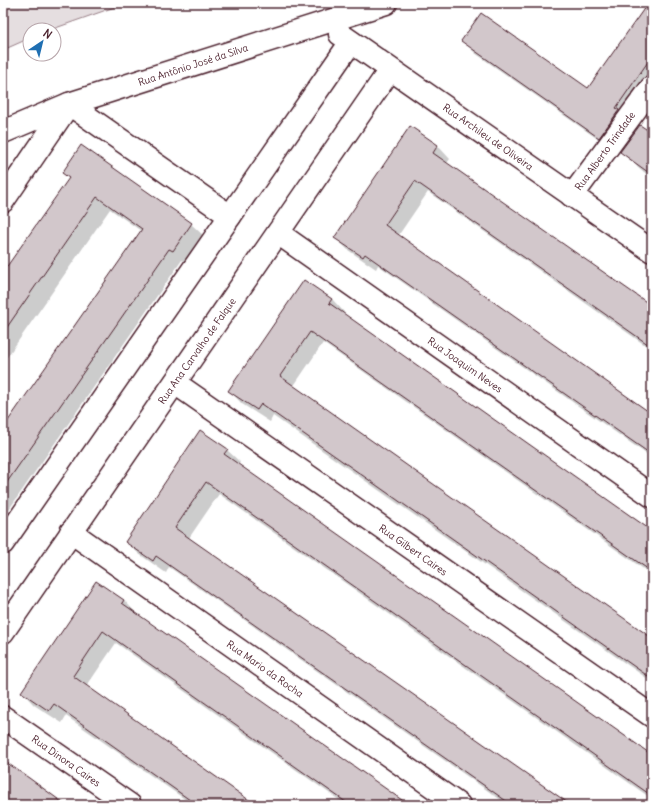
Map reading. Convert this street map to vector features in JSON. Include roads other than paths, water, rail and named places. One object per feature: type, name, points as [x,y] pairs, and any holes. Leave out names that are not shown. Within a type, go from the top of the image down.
[{"type":"street","name":"Rua Antônio José da Silva","points":[[3,132],[69,104],[386,3]]},
{"type":"street","name":"Rua Archileu de Oliveira","points":[[324,24],[652,251]]},
{"type":"street","points":[[3,543],[352,42]]},
{"type":"street","name":"Rua Ana Carvalho de Falque","points":[[3,632],[390,70]]},
{"type":"street","name":"Rua Alberto Trindade","points":[[572,196],[652,87]]},
{"type":"street","points":[[3,201],[69,104],[230,216]]},
{"type":"street","name":"Rua Joaquim Neves","points":[[278,233],[652,496]]},
{"type":"street","name":"Rua Gilbert Caires","points":[[175,383],[652,716]]},
{"type":"street","name":"Rua Mario da Rocha","points":[[71,532],[459,805]]},
{"type":"street","name":"Rua Dinora Caires","points":[[3,717],[122,803]]}]
